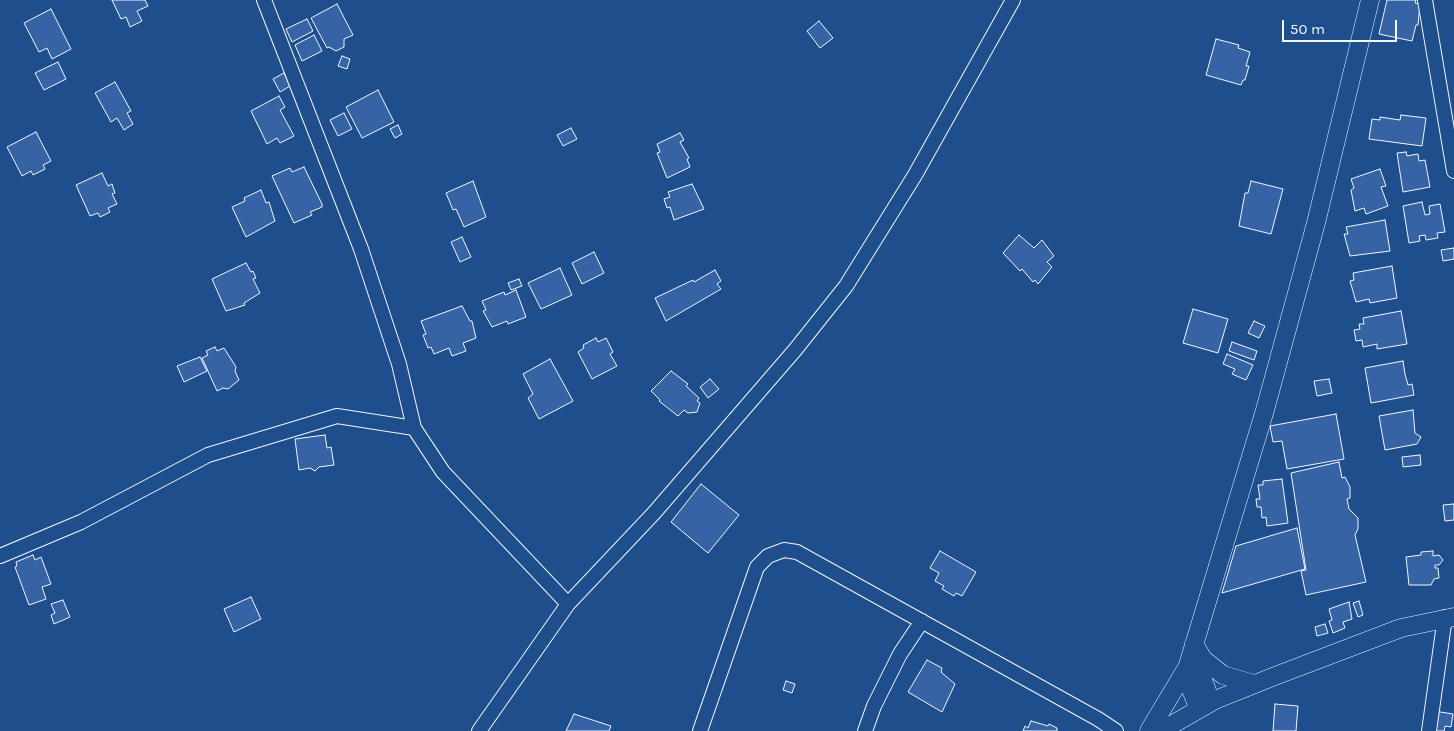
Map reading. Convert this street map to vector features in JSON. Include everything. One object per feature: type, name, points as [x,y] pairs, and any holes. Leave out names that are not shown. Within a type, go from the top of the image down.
[{"type":"street","points":[[264,0],[361,249],[399,364],[414,428],[443,472],[568,604]]},
{"type":"street","points":[[479,731],[568,604],[654,513],[795,350],[846,286],[914,174],[1013,0]]},
{"type":"street","points":[[1149,731],[1191,654],[1267,400],[1316,224],[1370,0]]},
{"type":"street","points":[[1425,0],[1454,171]]},
{"type":"street","points":[[0,556],[81,522],[208,454],[337,416],[414,428]]},
{"type":"street","points":[[700,731],[757,567],[768,556],[784,550],[797,552],[1116,731]]},
{"type":"street","points":[[1161,731],[1205,706],[1254,684],[1401,628],[1449,617],[1429,731]]},
{"type":"street","points":[[865,731],[874,706],[900,654],[922,621]]},
{"type":"street","points":[[1191,654],[1203,659],[1223,675],[1236,681],[1254,684]]},
{"type":"street","points":[[1191,654],[1189,685],[1205,706]]},
{"type":"building","points":[[112,0],[145,0],[148,6],[137,11],[142,21],[130,27],[126,17],[121,19]]},
{"type":"building","points":[[1387,0],[1416,0],[1415,3],[1420,4],[1418,25],[1416,25],[1412,41],[1379,34]]},
{"type":"building","points":[[337,4],[353,35],[344,39],[344,47],[336,51],[329,47],[327,48],[311,18]]},
{"type":"building","points":[[51,9],[71,49],[52,59],[47,48],[39,52],[24,23]]},
{"type":"building","points":[[307,19],[313,31],[292,42],[286,29]]},
{"type":"building","points":[[819,21],[833,38],[820,48],[807,31]]},
{"type":"building","points":[[314,35],[322,51],[302,61],[295,45]]},
{"type":"building","points":[[1216,39],[1239,45],[1238,48],[1250,52],[1246,66],[1249,66],[1245,80],[1243,80],[1241,85],[1206,75]]},
{"type":"building","points":[[342,56],[350,59],[347,69],[338,66]]},
{"type":"building","points":[[58,62],[66,79],[44,90],[35,73]]},
{"type":"building","points":[[284,73],[290,86],[280,92],[273,79]]},
{"type":"building","points":[[115,82],[131,111],[127,113],[133,124],[124,130],[117,118],[111,122],[95,93]]},
{"type":"building","points":[[378,90],[394,122],[362,138],[346,107]]},
{"type":"building","points":[[279,96],[285,107],[280,110],[294,136],[280,143],[277,138],[267,144],[251,111]]},
{"type":"building","points":[[344,113],[352,129],[338,136],[330,120]]},
{"type":"building","points":[[1401,115],[1426,118],[1422,146],[1369,139],[1372,119],[1380,120],[1380,117],[1400,120]]},
{"type":"building","points":[[398,125],[402,134],[395,138],[390,129]]},
{"type":"building","points":[[571,128],[577,139],[563,146],[557,135]]},
{"type":"building","points":[[36,132],[51,161],[43,165],[45,169],[33,175],[31,171],[22,176],[7,147]]},
{"type":"building","points":[[680,133],[684,140],[680,142],[689,158],[687,159],[690,167],[667,178],[657,153],[660,152],[657,144]]},
{"type":"building","points":[[1406,152],[1407,156],[1418,154],[1419,161],[1425,160],[1430,187],[1403,192],[1397,153]]},
{"type":"building","points":[[304,167],[322,207],[310,212],[312,215],[294,223],[272,176],[290,168],[292,172]]},
{"type":"building","points":[[1380,169],[1386,186],[1381,187],[1388,206],[1366,214],[1364,208],[1355,211],[1351,190],[1354,188],[1351,179]]},
{"type":"building","points":[[102,173],[108,186],[112,184],[115,193],[112,194],[117,204],[108,208],[110,212],[100,217],[98,213],[90,216],[76,185]]},
{"type":"building","points":[[473,181],[486,217],[464,227],[456,209],[453,210],[446,193]]},
{"type":"building","points":[[1251,181],[1283,189],[1271,234],[1239,226],[1245,193],[1248,193]]},
{"type":"building","points":[[692,184],[704,209],[674,220],[670,207],[667,208],[664,199],[670,197],[668,192]]},
{"type":"building","points":[[261,190],[266,203],[269,202],[275,221],[246,237],[232,207],[245,201],[244,198]]},
{"type":"building","points":[[1422,202],[1425,215],[1430,214],[1429,206],[1440,204],[1445,232],[1437,233],[1438,238],[1426,240],[1425,235],[1419,236],[1420,241],[1409,243],[1403,206]]},
{"type":"building","points":[[1385,220],[1390,251],[1350,256],[1344,234],[1348,234],[1346,227]]},
{"type":"building","points":[[1019,235],[1034,248],[1042,240],[1054,256],[1047,262],[1052,267],[1038,284],[1035,280],[1033,282],[1022,269],[1020,271],[1003,253]]},
{"type":"building","points":[[462,237],[471,257],[460,262],[451,242]]},
{"type":"building","points":[[1454,248],[1454,259],[1443,261],[1441,250]]},
{"type":"building","points":[[594,252],[604,273],[582,284],[572,263]]},
{"type":"building","points":[[246,263],[251,272],[253,271],[256,278],[253,279],[260,293],[244,303],[245,305],[226,311],[212,279]]},
{"type":"building","points":[[1392,266],[1397,298],[1370,303],[1369,299],[1356,302],[1350,281],[1354,280],[1353,273]]},
{"type":"building","points":[[560,268],[572,295],[541,309],[528,283]]},
{"type":"building","points":[[715,270],[721,281],[717,284],[721,289],[666,321],[655,298],[693,280],[694,282]]},
{"type":"building","points":[[519,279],[522,286],[511,290],[508,283]]},
{"type":"building","points":[[516,290],[526,317],[508,324],[507,321],[492,327],[483,311],[486,310],[482,301],[504,292],[505,295]]},
{"type":"building","points":[[462,306],[470,321],[472,321],[476,338],[463,343],[466,351],[452,356],[449,348],[434,354],[431,347],[428,348],[423,335],[426,334],[421,321]]},
{"type":"building","points":[[1193,309],[1228,319],[1218,353],[1183,343]]},
{"type":"building","points":[[1401,311],[1407,344],[1377,349],[1377,344],[1363,347],[1362,340],[1356,341],[1354,330],[1360,329],[1359,324],[1364,324],[1363,318]]},
{"type":"building","points":[[1254,321],[1265,326],[1259,338],[1248,333]]},
{"type":"building","points":[[596,338],[598,342],[606,338],[613,352],[610,354],[617,366],[592,379],[578,352],[584,348],[583,345]]},
{"type":"building","points":[[1232,342],[1257,351],[1254,360],[1229,351]]},
{"type":"building","points":[[215,347],[217,351],[224,348],[236,367],[235,371],[239,380],[228,389],[223,388],[217,391],[202,358],[208,355],[206,351]]},
{"type":"building","points":[[1227,354],[1253,365],[1246,380],[1232,374],[1235,369],[1223,364]]},
{"type":"building","points":[[200,357],[207,371],[184,382],[177,366]]},
{"type":"building","points":[[550,359],[573,401],[539,419],[528,398],[533,394],[523,374]]},
{"type":"building","points":[[1403,361],[1408,385],[1412,384],[1414,395],[1371,403],[1365,368]]},
{"type":"building","points":[[671,371],[688,384],[686,386],[699,398],[697,401],[700,403],[697,412],[688,413],[684,410],[678,416],[659,401],[651,391]]},
{"type":"building","points":[[710,379],[719,389],[708,398],[700,387]]},
{"type":"building","points":[[1329,379],[1332,393],[1317,396],[1314,381]]},
{"type":"building","points":[[1413,410],[1415,433],[1421,437],[1417,444],[1385,450],[1379,416]]},
{"type":"building","points":[[1336,414],[1344,459],[1287,469],[1282,441],[1273,442],[1270,426]]},
{"type":"building","points":[[325,435],[327,448],[331,447],[334,465],[319,467],[315,471],[310,468],[299,470],[295,439]]},
{"type":"building","points":[[1420,455],[1421,465],[1403,467],[1402,457]]},
{"type":"building","points":[[1339,462],[1342,478],[1345,477],[1350,487],[1350,498],[1347,499],[1349,509],[1358,518],[1358,529],[1355,535],[1366,582],[1306,595],[1301,571],[1306,570],[1291,473]]},
{"type":"building","points":[[1282,479],[1288,523],[1267,526],[1266,517],[1262,518],[1261,507],[1257,507],[1256,499],[1260,499],[1258,485],[1263,485],[1263,481]]},
{"type":"building","points":[[701,484],[739,515],[708,553],[671,522]]},
{"type":"building","points":[[1454,504],[1454,520],[1445,521],[1443,505]]},
{"type":"building","points":[[1297,528],[1305,569],[1222,593],[1236,546]]},
{"type":"building","points":[[940,551],[976,572],[962,596],[956,593],[954,596],[942,589],[944,586],[935,581],[939,573],[930,568]]},
{"type":"building","points":[[1433,551],[1433,556],[1439,555],[1443,560],[1439,565],[1435,565],[1435,568],[1438,568],[1439,578],[1434,579],[1431,585],[1409,585],[1406,557],[1421,555],[1421,552]]},
{"type":"building","points":[[33,555],[35,560],[41,557],[51,584],[42,587],[46,599],[29,605],[15,567],[17,566],[16,562]]},
{"type":"building","points":[[251,597],[261,619],[234,632],[224,609]]},
{"type":"building","points":[[63,600],[70,617],[54,624],[51,615],[55,613],[51,604]]},
{"type":"building","points":[[1359,601],[1363,615],[1358,617],[1353,603]]},
{"type":"building","points":[[1349,602],[1352,619],[1343,622],[1345,628],[1333,633],[1329,621],[1332,620],[1329,609]]},
{"type":"building","points":[[1325,624],[1328,633],[1317,636],[1315,627]]},
{"type":"building","points":[[927,660],[942,668],[941,672],[955,684],[942,712],[908,692]]},
{"type":"building","points":[[786,681],[795,684],[792,693],[783,690]]},
{"type":"building","points":[[1275,704],[1298,706],[1296,731],[1273,731]]},
{"type":"building","points":[[1434,711],[1453,714],[1451,727],[1445,726],[1444,731],[1436,731]]},
{"type":"building","points":[[574,714],[611,726],[609,731],[566,731]]},
{"type":"building","points":[[1031,721],[1048,726],[1049,724],[1057,728],[1057,731],[1023,731],[1025,726],[1028,728]]}]
